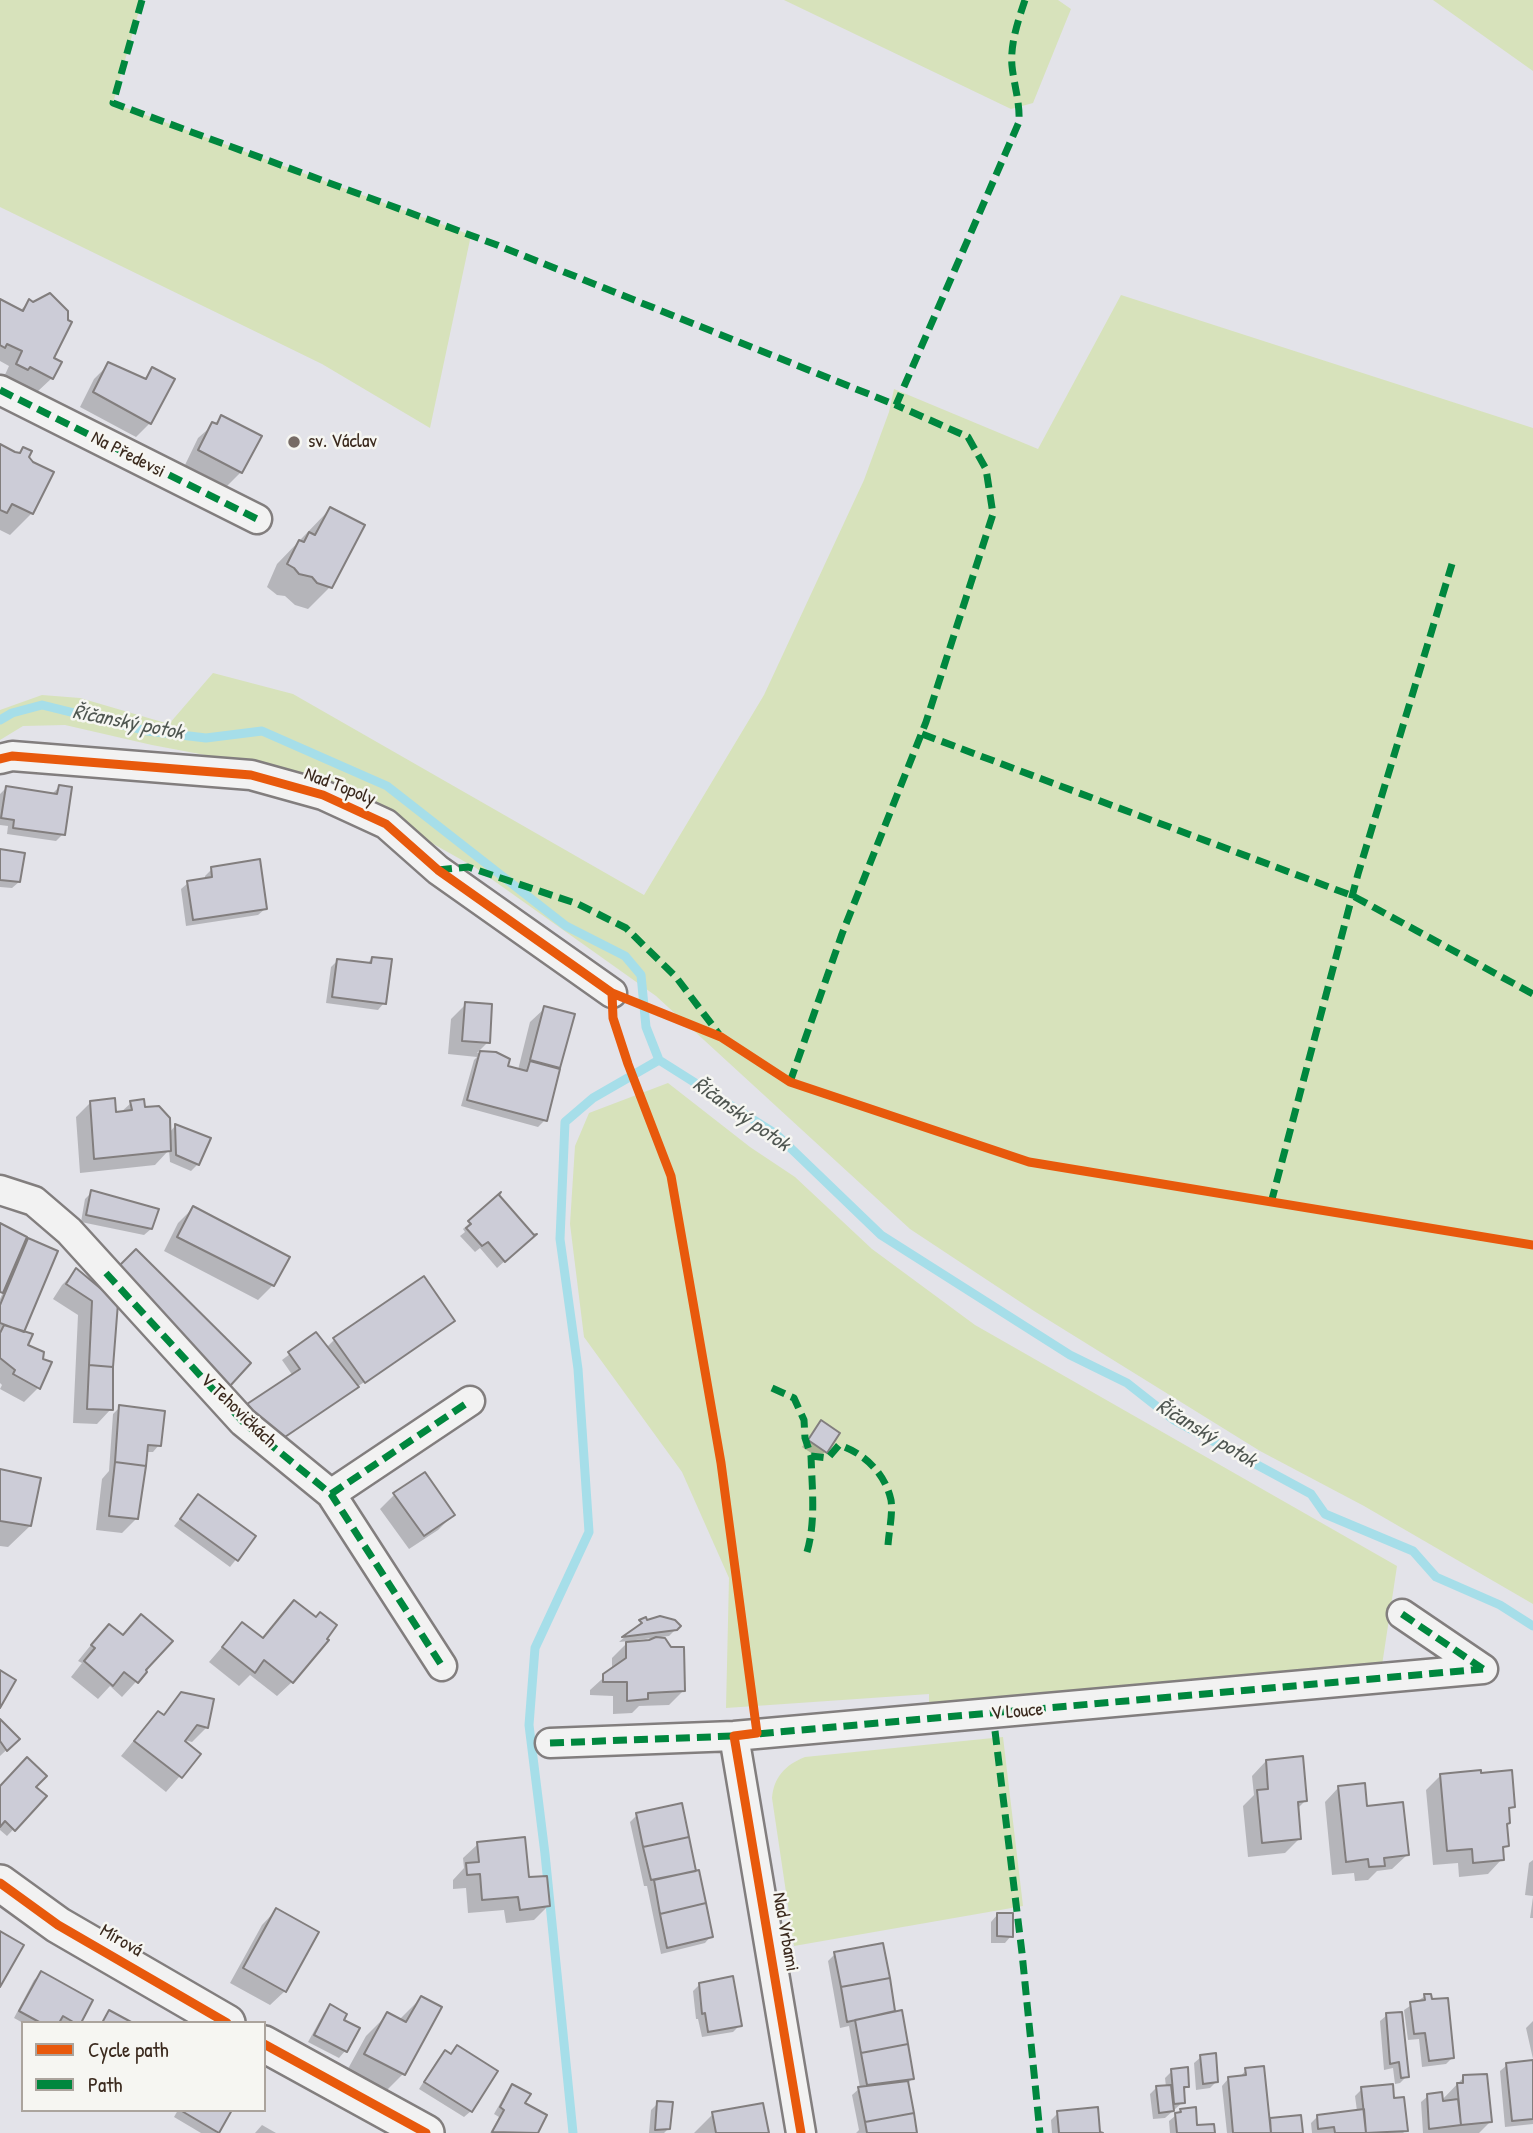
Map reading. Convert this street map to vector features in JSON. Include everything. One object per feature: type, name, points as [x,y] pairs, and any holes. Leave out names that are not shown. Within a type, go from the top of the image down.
[{"type":"street","name":"Na Předevsi","points":[[0,390],[257,519]]},
{"type":"street","name":"Nad Topoly","points":[[0,759],[12,756],[251,775],[323,795],[386,824],[438,870],[612,993]]},
{"type":"street","name":"V Tehovičkách","points":[[0,1189],[34,1201],[69,1231],[243,1422],[331,1494],[442,1666]]},
{"type":"street","points":[[331,1494],[470,1401]]},
{"type":"street","name":"V Louce","points":[[550,1743],[734,1736],[1483,1669],[1402,1614]]},
{"type":"street","name":"Nad Vrbami","points":[[734,1736],[801,2133]]},
{"type":"street","name":"Mírová","points":[[0,1883],[58,1925],[225,2021]]},
{"type":"street","points":[[266,2045],[426,2133]]},
{"type":"green space","points":[[0,0],[142,0],[113,103],[471,235],[430,428],[322,364],[0,207]]},
{"type":"green space","points":[[784,0],[1058,0],[1071,9],[1033,103],[1011,109]]},
{"type":"green space","points":[[1433,0],[1533,0],[1533,71]]},
{"type":"green space","points":[[1121,295],[1533,428],[1533,1604],[1364,1506],[1260,1451],[1034,1311],[910,1229],[656,996],[476,868],[311,775],[152,745],[65,725],[23,726],[0,740],[0,710],[42,695],[80,698],[169,724],[213,673],[293,694],[644,895],[764,695],[864,480],[889,412],[894,389],[1038,449]]},
{"type":"green space","points":[[668,1083],[750,1147],[795,1177],[872,1249],[975,1325],[1397,1566],[1381,1672],[929,1704],[929,1694],[726,1708],[729,1578],[682,1472],[584,1337],[570,1224],[575,1146],[589,1113]]},
{"type":"green space","points":[[1003,1737],[1023,1906],[794,1946],[772,1798],[775,1784],[786,1768],[805,1757]]},
{"type":"building","points":[[50,293],[68,311],[68,320],[72,322],[54,358],[62,362],[53,379],[30,367],[28,370],[16,364],[22,351],[7,344],[5,348],[0,345],[0,299],[23,311],[29,299],[33,302]]},
{"type":"building","points":[[108,362],[146,379],[152,367],[175,379],[151,424],[93,392]]},
{"type":"building","points":[[221,415],[262,436],[242,473],[198,450],[212,422],[217,424]]},
{"type":"building","points":[[0,444],[15,452],[20,453],[23,447],[32,451],[29,457],[33,462],[54,472],[33,514],[12,504],[7,513],[0,510]]},
{"type":"building","points":[[330,507],[365,525],[332,588],[317,583],[312,577],[299,574],[287,564],[299,540],[304,542],[309,532],[315,535]]},
{"type":"building","points":[[59,785],[72,787],[65,835],[13,828],[14,820],[1,818],[6,786],[57,794]]},
{"type":"building","points":[[0,849],[25,853],[20,882],[0,880]]},
{"type":"building","points":[[260,859],[267,909],[193,920],[187,881],[212,877],[211,867]]},
{"type":"building","points":[[372,957],[392,959],[386,1004],[332,997],[337,959],[371,963]]},
{"type":"building","points":[[465,1002],[492,1004],[490,1043],[462,1041]]},
{"type":"building","points":[[544,1006],[575,1014],[560,1068],[530,1060]]},
{"type":"building","points":[[480,1051],[496,1052],[510,1059],[508,1066],[527,1071],[530,1061],[560,1069],[547,1121],[467,1100]]},
{"type":"building","points":[[115,1098],[116,1112],[132,1110],[130,1101],[144,1099],[145,1107],[159,1106],[170,1118],[171,1151],[94,1159],[90,1101]]},
{"type":"building","points":[[175,1124],[211,1138],[199,1165],[176,1155]]},
{"type":"building","points":[[91,1190],[159,1209],[152,1229],[86,1215]]},
{"type":"building","points":[[501,1192],[499,1195],[534,1235],[537,1234],[505,1262],[488,1242],[482,1246],[466,1228],[471,1224],[468,1221]]},
{"type":"building","points":[[193,1206],[290,1257],[274,1286],[177,1237]]},
{"type":"building","points":[[0,1223],[27,1237],[3,1293],[0,1292]]},
{"type":"building","points":[[28,1238],[58,1251],[24,1332],[0,1323],[0,1305]]},
{"type":"building","points":[[136,1249],[251,1363],[230,1386],[114,1271]]},
{"type":"building","points":[[76,1268],[118,1303],[113,1367],[89,1365],[92,1301],[66,1284]]},
{"type":"building","points":[[424,1276],[455,1321],[365,1383],[333,1338]]},
{"type":"building","points":[[4,1325],[33,1334],[28,1345],[44,1352],[43,1359],[52,1362],[40,1389],[13,1374],[15,1370],[0,1358],[0,1333]]},
{"type":"building","points":[[316,1332],[359,1387],[279,1441],[247,1404],[300,1369],[288,1352]]},
{"type":"building","points":[[89,1365],[113,1367],[113,1410],[87,1409]]},
{"type":"building","points":[[119,1405],[165,1411],[161,1446],[148,1445],[146,1466],[115,1462]]},
{"type":"building","points":[[821,1420],[840,1433],[827,1453],[808,1440]]},
{"type":"building","points":[[115,1462],[146,1466],[138,1519],[109,1516]]},
{"type":"building","points":[[0,1469],[41,1478],[31,1526],[0,1521]]},
{"type":"building","points":[[425,1472],[455,1515],[424,1536],[393,1493]]},
{"type":"building","points":[[198,1494],[256,1536],[238,1561],[180,1519]]},
{"type":"building","points":[[294,1600],[316,1617],[320,1612],[337,1625],[327,1639],[329,1640],[293,1683],[264,1660],[255,1673],[222,1647],[242,1622],[263,1638]]},
{"type":"building","points":[[141,1614],[173,1641],[146,1670],[138,1683],[124,1672],[113,1686],[84,1661],[95,1648],[91,1645],[109,1624],[123,1635]]},
{"type":"building","points":[[660,1616],[675,1620],[681,1626],[677,1630],[622,1637],[642,1623],[639,1620]]},
{"type":"building","points":[[665,1638],[671,1647],[684,1647],[685,1691],[648,1693],[648,1699],[627,1701],[627,1682],[603,1682],[603,1674],[626,1658],[626,1642]]},
{"type":"building","points":[[0,1670],[16,1680],[0,1708]]},
{"type":"building","points":[[181,1692],[214,1699],[208,1728],[197,1725],[185,1741],[201,1754],[182,1778],[134,1741],[158,1711],[164,1715]]},
{"type":"building","points":[[0,1719],[20,1739],[7,1751],[0,1741]]},
{"type":"building","points":[[1303,1756],[1307,1801],[1298,1802],[1301,1839],[1262,1843],[1257,1790],[1268,1789],[1266,1760]]},
{"type":"building","points":[[27,1757],[47,1776],[36,1787],[47,1796],[15,1831],[5,1821],[0,1827],[0,1786]]},
{"type":"building","points":[[1481,1770],[1481,1773],[1512,1770],[1515,1807],[1509,1808],[1509,1846],[1503,1847],[1504,1860],[1473,1863],[1472,1849],[1447,1851],[1440,1774]]},
{"type":"building","points":[[1365,1783],[1367,1806],[1403,1802],[1409,1855],[1384,1858],[1385,1866],[1369,1867],[1368,1859],[1346,1862],[1338,1786]]},
{"type":"building","points":[[682,1803],[689,1837],[643,1847],[636,1813]]},
{"type":"building","points":[[525,1837],[529,1877],[547,1876],[550,1906],[520,1910],[518,1897],[482,1900],[480,1874],[467,1875],[466,1863],[479,1862],[477,1842]]},
{"type":"building","points":[[689,1837],[696,1871],[651,1880],[643,1847]]},
{"type":"building","points":[[699,1870],[706,1903],[660,1914],[654,1880]]},
{"type":"building","points":[[706,1903],[713,1937],[667,1948],[660,1914]]},
{"type":"building","points":[[276,1908],[319,1932],[286,1992],[243,1968]]},
{"type":"building","points":[[997,1913],[1013,1913],[1013,1937],[997,1936]]},
{"type":"building","points":[[0,1931],[24,1945],[0,1987]]},
{"type":"building","points":[[883,1943],[890,1978],[841,1987],[834,1952]]},
{"type":"building","points":[[41,1971],[93,2000],[82,2021],[72,2021],[63,2016],[60,2021],[37,2021],[19,2011]]},
{"type":"building","points":[[733,1976],[742,2026],[708,2032],[705,2013],[702,2014],[699,1983]]},
{"type":"building","points":[[890,1978],[895,2011],[847,2022],[841,1987]]},
{"type":"building","points":[[1424,1994],[1431,1994],[1432,1999],[1448,1998],[1454,2058],[1429,2061],[1425,2033],[1414,2034],[1410,2002],[1425,2000]]},
{"type":"building","points":[[421,1996],[442,2007],[405,2075],[364,2054],[387,2012],[406,2022]]},
{"type":"building","points":[[330,2004],[347,2014],[344,2020],[360,2028],[347,2052],[314,2035]]},
{"type":"building","points":[[109,2010],[129,2021],[103,2021]]},
{"type":"building","points":[[902,2010],[908,2044],[861,2053],[855,2020]]},
{"type":"building","points":[[1402,2012],[1409,2077],[1401,2078],[1399,2062],[1390,2064],[1386,2013]]},
{"type":"building","points":[[908,2044],[914,2079],[867,2085],[861,2053]]},
{"type":"building","points":[[457,2045],[498,2071],[472,2112],[424,2082],[445,2050],[451,2054]]},
{"type":"building","points":[[1216,2053],[1218,2082],[1203,2084],[1200,2055]]},
{"type":"building","points":[[1533,2060],[1533,2119],[1512,2121],[1506,2063]]},
{"type":"building","points":[[1264,2066],[1271,2133],[1233,2133],[1228,2077],[1246,2075],[1245,2068]]},
{"type":"building","points":[[1188,2067],[1189,2087],[1184,2087],[1185,2103],[1174,2104],[1171,2069]]},
{"type":"building","points":[[1487,2074],[1492,2122],[1461,2125],[1457,2083],[1463,2083],[1463,2075]]},
{"type":"building","points":[[908,2081],[914,2113],[865,2122],[858,2087]]},
{"type":"building","points":[[512,2084],[531,2094],[525,2103],[547,2115],[538,2133],[492,2132],[504,2110],[500,2107]]},
{"type":"building","points":[[1393,2084],[1394,2098],[1404,2097],[1408,2131],[1366,2133],[1361,2087]]},
{"type":"building","points":[[1171,2085],[1174,2111],[1159,2113],[1156,2086]]},
{"type":"building","points":[[1442,2092],[1443,2101],[1458,2099],[1461,2125],[1429,2129],[1427,2094]]},
{"type":"building","points":[[657,2101],[673,2102],[670,2129],[655,2130]]},
{"type":"building","points":[[763,2103],[769,2133],[716,2133],[712,2112]]},
{"type":"building","points":[[1098,2107],[1100,2132],[1103,2133],[1059,2133],[1057,2111]]},
{"type":"building","points":[[1196,2107],[1197,2125],[1214,2124],[1215,2133],[1177,2133],[1175,2113],[1181,2112],[1180,2109]]},
{"type":"building","points":[[1364,2109],[1366,2133],[1335,2133],[1334,2127],[1318,2129],[1317,2115]]},
{"type":"building","points":[[183,2112],[231,2112],[219,2133]]},
{"type":"building","points":[[914,2113],[917,2133],[867,2133],[865,2122]]},
{"type":"building","points":[[1301,2115],[1303,2133],[1271,2133],[1270,2118]]},
{"type":"waterway","name":"Říčanský potok","points":[[0,720],[12,713],[42,705],[147,731],[206,738],[262,731],[387,786],[566,926],[625,956],[641,975],[646,1027],[659,1060],[776,1134],[881,1235],[1070,1355],[1127,1383],[1174,1420],[1311,1494],[1325,1514],[1413,1551],[1436,1577],[1500,1605],[1533,1626]]},
{"type":"waterway","points":[[573,2133],[529,1725],[535,1648],[589,1532],[578,1369],[560,1239],[565,1122],[593,1098],[659,1060]]},
{"type":"marked path","points":[[142,0],[113,103],[497,245],[896,405],[1019,122],[1012,49],[1025,0]]},
{"type":"marked path","points":[[0,390],[257,519]]},
{"type":"marked path","points":[[790,1082],[842,934],[926,722],[993,514],[986,469],[968,437],[896,405]]},
{"type":"marked path","points":[[1271,1203],[1358,874],[1452,564]]},
{"type":"marked path","points":[[922,734],[1353,896],[1533,994]]},
{"type":"marked path","points":[[438,870],[468,867],[578,904],[626,928],[676,977],[719,1034]]},
{"type":"marked path","points":[[106,1273],[243,1422],[331,1494],[442,1666]]},
{"type":"marked path","points":[[772,1388],[794,1398],[804,1420],[805,1438],[811,1456],[828,1458],[839,1445],[857,1453],[879,1473],[891,1500],[888,1545]]},
{"type":"marked path","points":[[331,1494],[470,1401]]},
{"type":"marked path","points":[[807,1552],[812,1516],[811,1456]]},
{"type":"marked path","points":[[1402,1614],[1483,1669]]},
{"type":"marked path","points":[[550,1743],[734,1736],[1483,1669]]},
{"type":"marked path","points":[[995,1731],[1022,1953],[1040,2133]]},
{"type":"cycle path","points":[[0,759],[12,756],[251,775],[323,795],[386,824],[438,870],[612,993],[721,1037],[790,1082],[1029,1162],[1533,1245]]},
{"type":"cycle path","points":[[612,993],[613,1018],[671,1176],[721,1463],[757,1733],[734,1736],[801,2133]]},
{"type":"cycle path","points":[[0,1883],[58,1925],[224,2021]]},
{"type":"cycle path","points":[[266,2045],[426,2133]]},
{"type":"place","name":"sv. Václav","points":[[294,442]]}]
